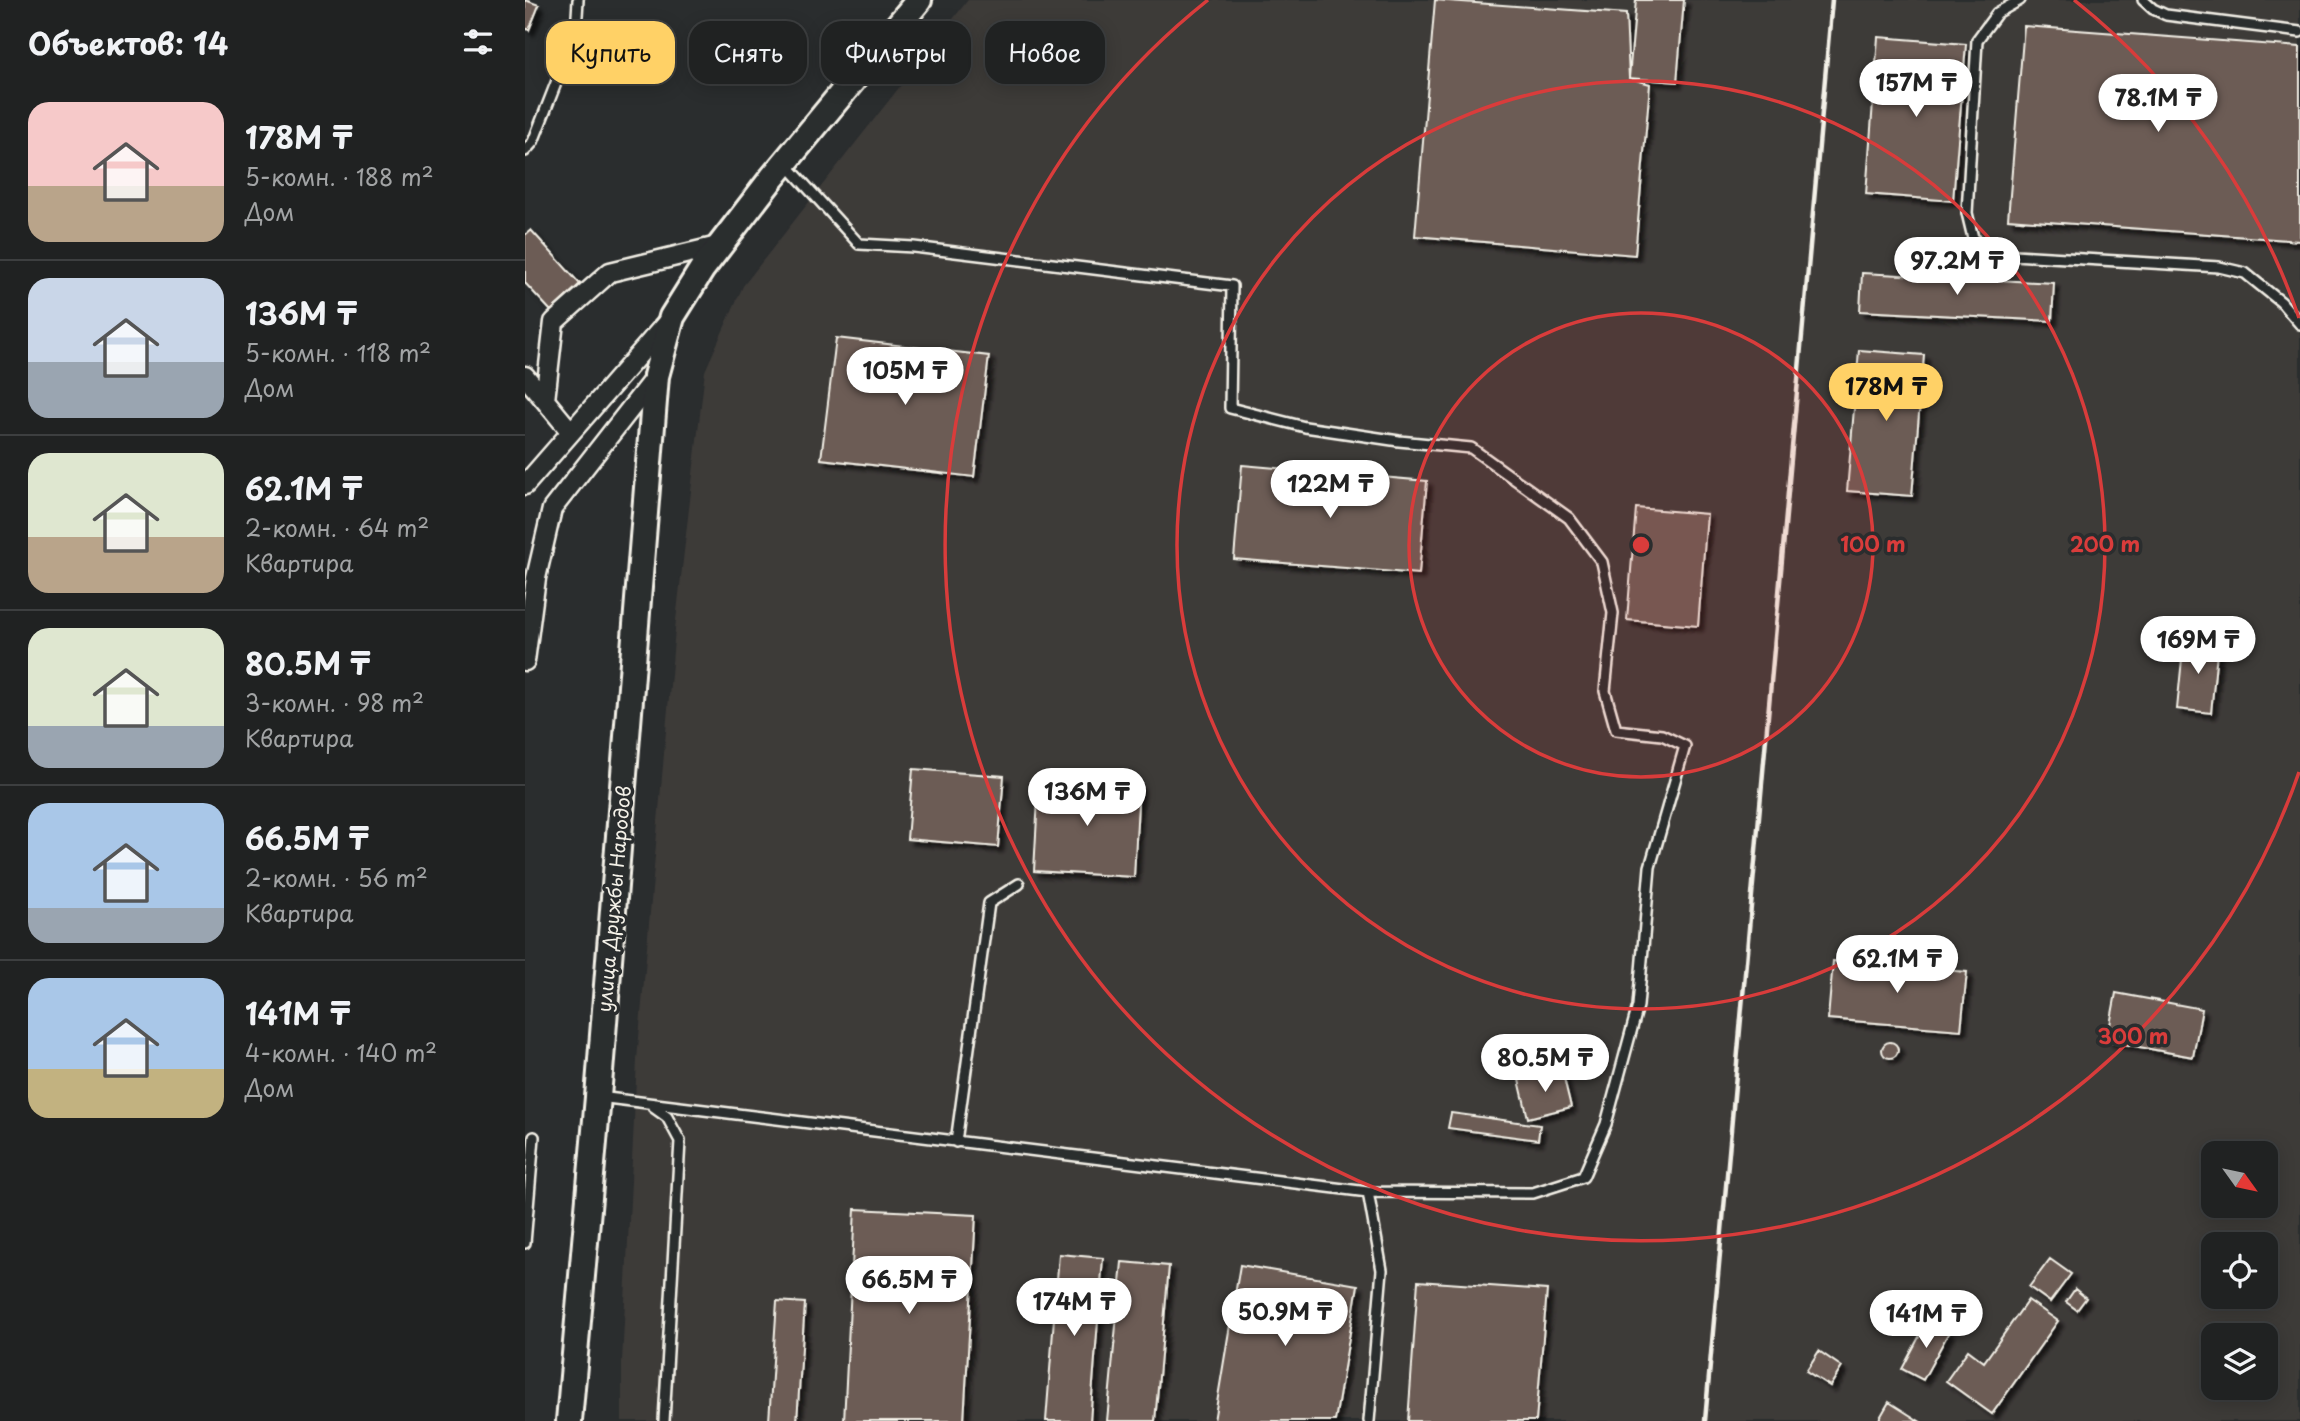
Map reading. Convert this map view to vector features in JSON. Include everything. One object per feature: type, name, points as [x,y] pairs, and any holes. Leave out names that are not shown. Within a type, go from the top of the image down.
[{"type":"street","name":"улица Дружбы Народов","points":[[569,1421],[656,376],[672,317],[702,269],[785,162],[919,0]]},
{"type":"street","points":[[545,400],[554,322],[610,272],[722,245]]},
{"type":"street","points":[[525,485],[672,317]]},
{"type":"street","points":[[525,376],[571,432]]},
{"type":"street","name":"улица Дружбы Народов","points":[[525,661],[536,578],[552,509],[656,376]]},
{"type":"lane","points":[[525,151],[533,142],[576,32],[578,0]]},
{"type":"lane","points":[[2020,0],[1997,13],[1977,40],[1967,214],[1973,238],[1997,254],[2219,267],[2245,273],[2281,302],[2300,324]]},
{"type":"lane","points":[[2143,0],[2166,15],[2300,32]]},
{"type":"lane","points":[[598,1097],[652,1106],[1367,1192],[1533,1193],[1583,1177],[1606,1124],[1638,1006],[1650,867],[1685,746],[1662,735],[1616,730],[1605,691],[1613,613],[1602,562],[1569,518],[1471,448],[1305,427],[1230,408],[1232,286],[914,247],[859,244],[785,162]]},
{"type":"lane","points":[[956,1142],[989,904],[1019,884]]},
{"type":"lane","points":[[652,1106],[667,1117],[680,1141],[664,1421]]},
{"type":"lane","points":[[525,1243],[534,1137]]},
{"type":"lane","points":[[1367,1192],[1382,1270],[1369,1421]]},
{"type":"shaded area","points":[[968,0],[2300,0],[2300,1421],[622,1421],[622,1362],[637,1060],[675,629],[705,371],[743,286],[902,84],[971,84],[971,21],[951,21]]},
{"type":"building","points":[[525,0],[539,5],[529,30],[525,28]]},
{"type":"building","points":[[1435,0],[1626,14],[1629,78],[1650,84],[1635,255],[1415,236]]},
{"type":"building","points":[[1636,0],[1684,0],[1677,82],[1629,78]]},
{"type":"building","points":[[2024,26],[2300,47],[2300,241],[2008,219]]},
{"type":"building","points":[[1878,37],[1966,44],[1953,201],[1866,194]]},
{"type":"building","points":[[531,230],[580,284],[551,311],[525,283],[525,235]]},
{"type":"building","points":[[1862,273],[2054,283],[2052,321],[1860,311]]},
{"type":"building","points":[[836,338],[989,356],[974,477],[821,459]]},
{"type":"building","points":[[1859,350],[1924,355],[1912,496],[1847,491]]},
{"type":"building","points":[[1242,465],[1427,481],[1419,574],[1234,559]]},
{"type":"building","points":[[1636,508],[1707,514],[1698,626],[1627,620]]},
{"type":"building","points":[[2184,639],[2218,642],[2211,713],[2177,709]]},
{"type":"building","points":[[913,769],[1004,776],[998,847],[907,839]]},
{"type":"building","points":[[1039,780],[1139,785],[1134,877],[1034,871]]},
{"type":"building","points":[[1833,961],[1967,972],[1961,1030],[1828,1019]]},
{"type":"building","points":[[2116,993],[2202,1009],[2193,1057],[2107,1041]]},
{"type":"building","points":[[1887,1042],[1893,1042],[1898,1050],[1896,1056],[1887,1058],[1882,1053],[1882,1047]]},
{"type":"building","points":[[1562,1070],[1571,1107],[1528,1118],[1519,1080]]},
{"type":"building","points":[[1451,1113],[1540,1125],[1538,1140],[1448,1128]]},
{"type":"building","points":[[855,1209],[976,1215],[964,1421],[844,1421]]},
{"type":"building","points":[[1059,1254],[1103,1258],[1090,1421],[1046,1421]]},
{"type":"building","points":[[2050,1259],[2071,1274],[2050,1302],[2029,1287]]},
{"type":"building","points":[[1122,1262],[1169,1266],[1155,1421],[1107,1421]]},
{"type":"building","points":[[1240,1265],[1358,1285],[1335,1421],[1214,1421]]},
{"type":"building","points":[[1418,1281],[1547,1290],[1536,1421],[1408,1421]]},
{"type":"building","points":[[2075,1289],[2086,1298],[2077,1310],[2066,1302]]},
{"type":"building","points":[[2028,1300],[2058,1321],[1992,1414],[1946,1381],[1968,1350],[1984,1362]]},
{"type":"building","points":[[777,1301],[805,1303],[797,1421],[769,1421]]},
{"type":"building","points":[[1928,1320],[1949,1332],[1923,1380],[1902,1369]]},
{"type":"building","points":[[1819,1351],[1842,1367],[1830,1386],[1806,1371]]},
{"type":"building","points":[[1889,1402],[1919,1421],[1878,1421]]},
{"type":"railway","points":[[1705,1421],[1832,0]]}]
